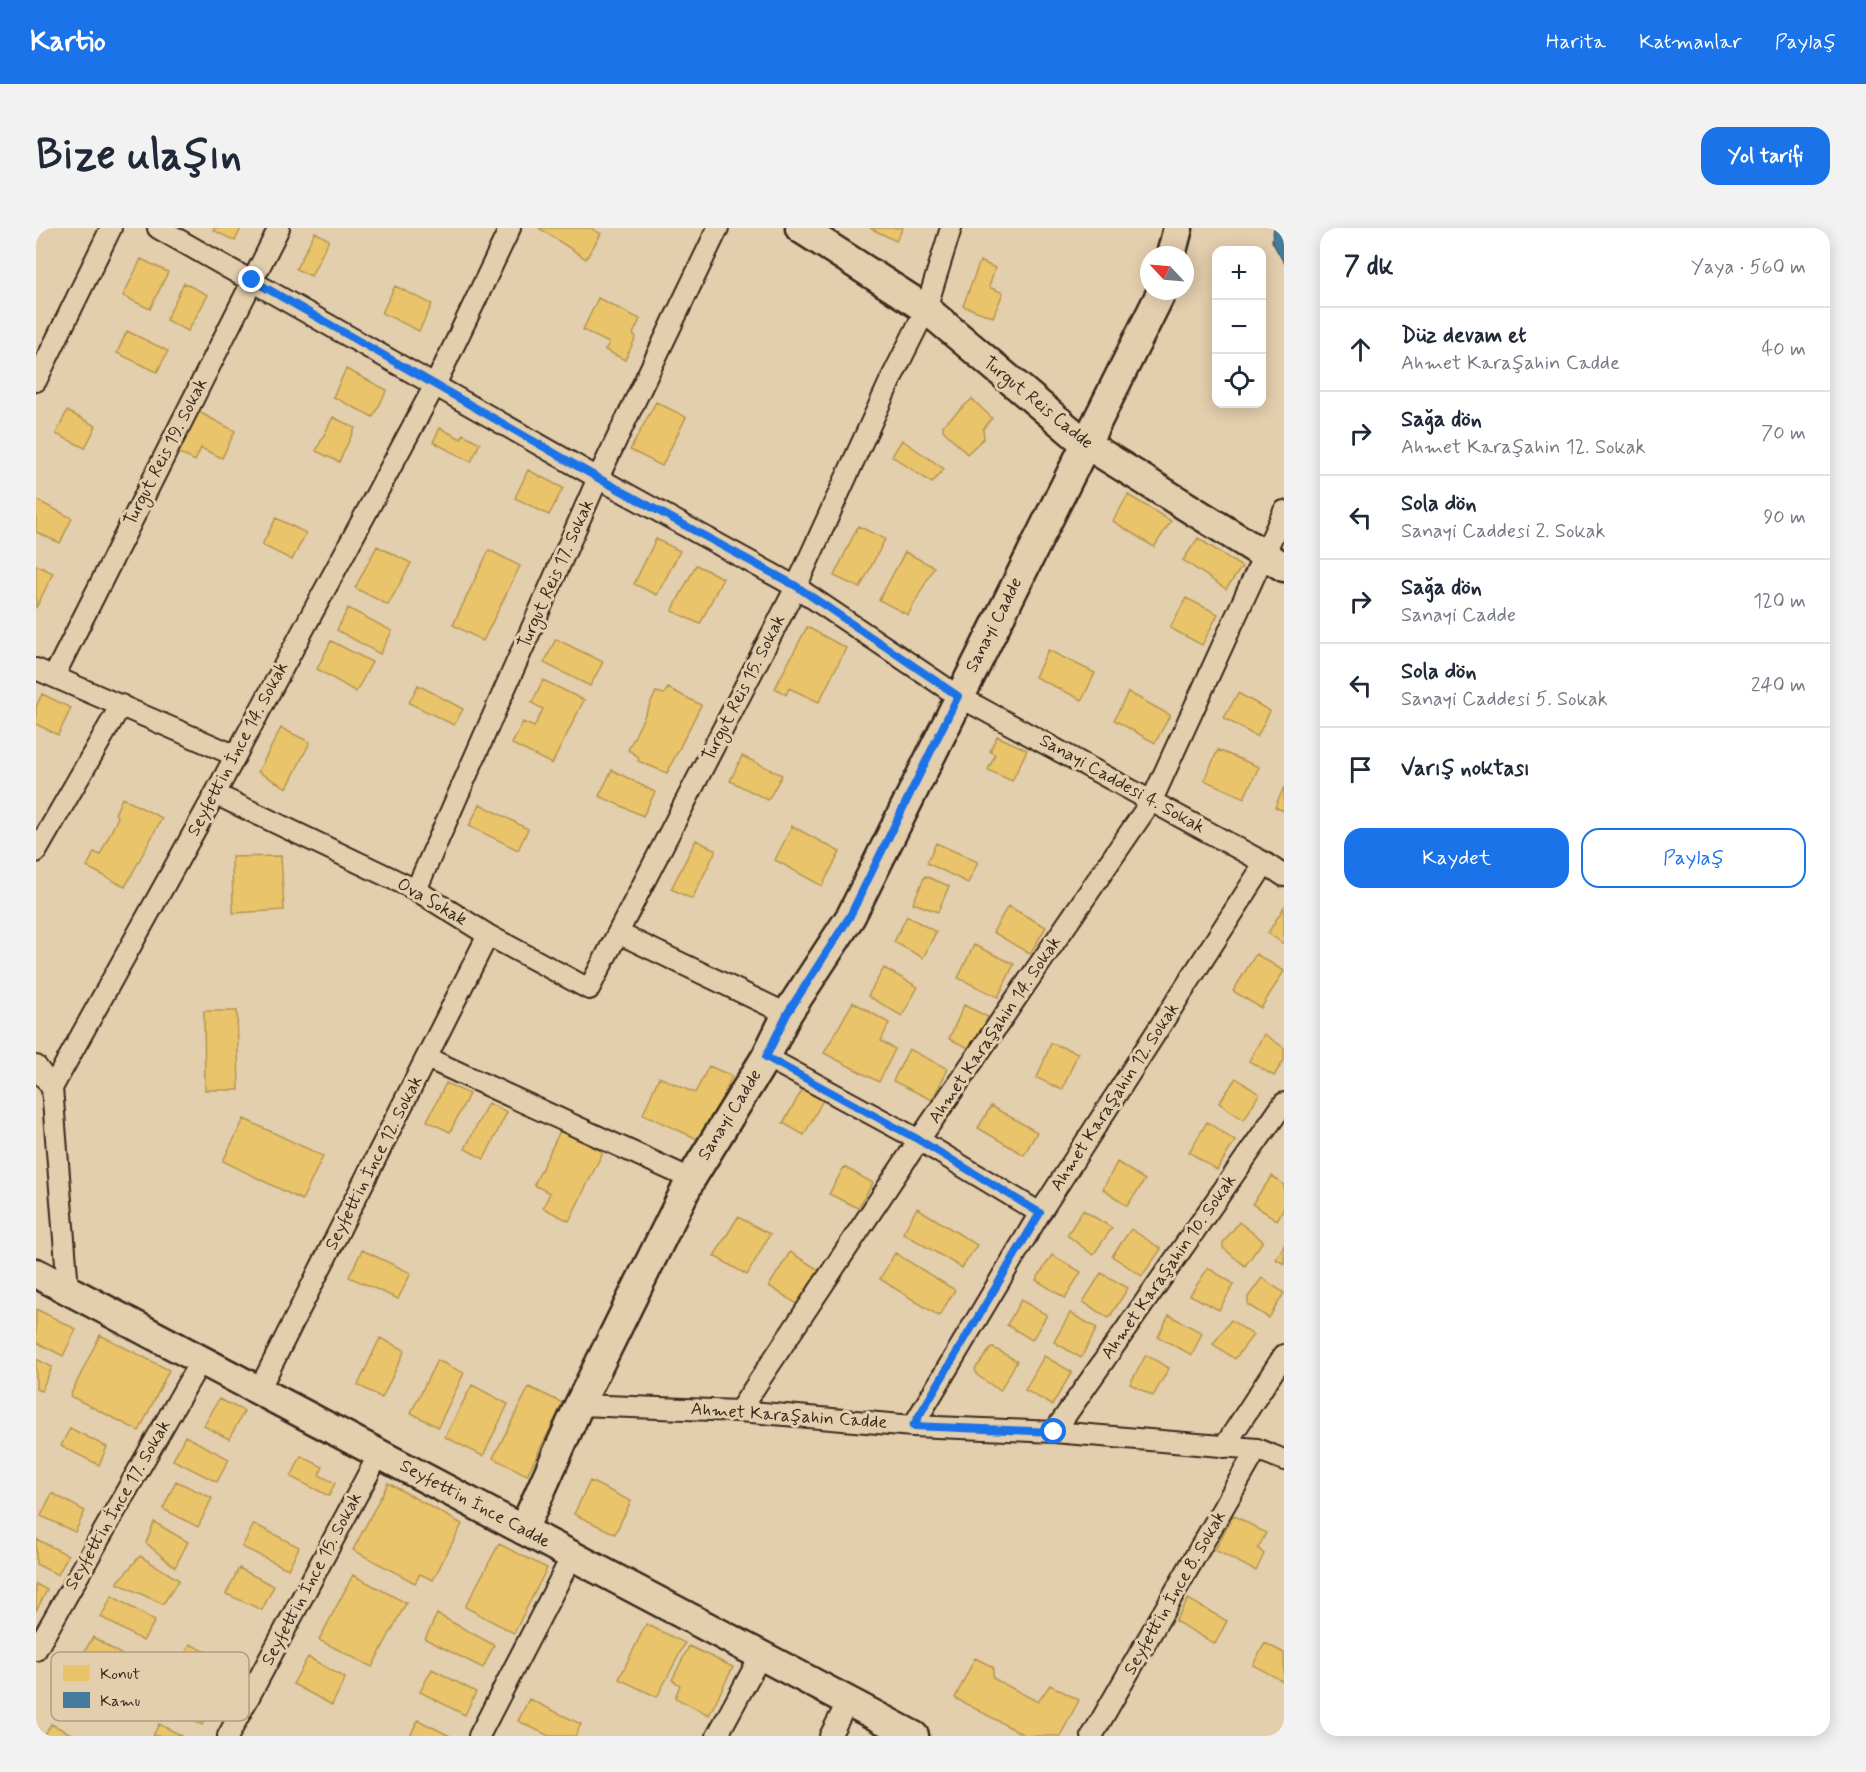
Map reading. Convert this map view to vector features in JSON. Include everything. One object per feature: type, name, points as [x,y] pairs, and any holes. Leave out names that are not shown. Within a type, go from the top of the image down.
[{"type":"street","points":[[36,381],[111,228]]},
{"type":"street","name":"Sanayi Caddesi 4. Sokak","points":[[158,228],[598,478],[796,586],[958,696],[1152,800],[1284,876]]},
{"type":"street","name":"Turgut Reis 19. Sokak","points":[[45,673],[279,228]]},
{"type":"street","name":"Seyfettin İnce 14. Sokak","points":[[52,1088],[215,794],[436,384],[510,228]]},
{"type":"street","name":"Turgut Reis 17. Sokak","points":[[416,890],[598,478],[718,228]]},
{"type":"street","name":"Turgut Reis Cadde","points":[[800,228],[926,309],[1086,444],[1274,561]]},
{"type":"street","name":"Turgut Reis 15. Sokak","points":[[618,933],[796,586],[891,376],[926,309],[951,228]]},
{"type":"street","points":[[1173,246],[1178,228]]},
{"type":"street","name":"Sanayi Cadde","points":[[523,1530],[579,1405],[691,1179],[766,1057],[787,1014],[850,916],[1158,300]]},
{"type":"street","name":"Ahmet Karaşahin 14. Sokak","points":[[739,1411],[919,1140],[1152,800],[1274,561],[1284,511]]},
{"type":"street","points":[[45,673],[234,755]]},
{"type":"street","points":[[36,852],[121,705]]},
{"type":"street","name":"Ova Sokak","points":[[215,794],[416,890],[488,935],[589,989],[618,933]]},
{"type":"street","name":"Ahmet Karaşahin 12. Sokak","points":[[913,1426],[1040,1213],[1265,863]]},
{"type":"street","points":[[618,933],[787,1014]]},
{"type":"street","name":"Seyfettin İnce 12. Sokak","points":[[259,1390],[488,935]]},
{"type":"street","points":[[766,1057],[919,1140],[1040,1213]]},
{"type":"street","points":[[427,1058],[691,1179]]},
{"type":"street","points":[[36,1066],[52,1088],[68,1289]]},
{"type":"street","name":"Ahmet Karaşahin 10. Sokak","points":[[1054,1432],[1284,1103]]},
{"type":"street","name":"Seyfettin İnce Cadde","points":[[36,1273],[914,1736]]},
{"type":"street","points":[[1224,1447],[1284,1355]]},
{"type":"street","name":"Seyfettin İnce 17. Sokak","points":[[36,1650],[201,1360]]},
{"type":"street","name":"Ahmet Karaşahin Cadde","points":[[579,1405],[739,1411],[913,1426],[1054,1432],[1257,1449],[1284,1460]]},
{"type":"street","name":"Seyfettin İnce 8. Sokak","points":[[1092,1736],[1257,1449]]},
{"type":"street","name":"Seyfettin İnce 15. Sokak","points":[[249,1697],[379,1454]]},
{"type":"street","points":[[479,1736],[572,1556]]},
{"type":"street","points":[[717,1736],[761,1655]]},
{"type":"street","points":[[830,1736],[848,1701]]},
{"type":"street","name":"Seyfettin İnce 15. Sokak","points":[[228,1736],[236,1721]]},
{"type":"building: Konut","points":[[214,228],[241,228],[235,241],[213,230]]},
{"type":"building: Konut","points":[[539,228],[591,228],[601,234],[586,259]]},
{"type":"building: Konut","points":[[870,228],[903,228],[896,241]]},
{"type":"building: Konut","points":[[315,232],[329,240],[311,276],[296,269]]},
{"type":"building: Konut","points":[[141,259],[168,272],[150,309],[123,296]]},
{"type":"building: Konut","points":[[980,261],[995,268],[989,287],[1003,293],[993,317],[963,306]]},
{"type":"building: Konut","points":[[184,283],[208,295],[188,331],[166,320]]},
{"type":"building: Konut","points":[[395,286],[432,304],[419,331],[382,313]]},
{"type":"building: Konut","points":[[598,298],[640,319],[633,334],[636,337],[625,360],[605,350],[609,343],[583,330]]},
{"type":"building: Konut","points":[[127,331],[168,351],[157,372],[117,353]]},
{"type":"building: Konut","points":[[346,369],[387,390],[373,417],[333,397]]},
{"type":"building: Konut","points":[[972,399],[992,418],[983,429],[984,438],[967,454],[943,430],[943,425]]},
{"type":"building: Konut","points":[[656,402],[686,417],[662,466],[630,450]]},
{"type":"building: Konut","points":[[67,411],[96,426],[85,448],[56,434]]},
{"type":"building: Konut","points":[[199,412],[235,431],[222,458],[201,448],[195,461],[177,452]]},
{"type":"building: Konut","points":[[333,417],[355,428],[339,462],[316,451]]},
{"type":"building: Konut","points":[[440,428],[461,439],[463,434],[480,443],[471,462],[433,442]]},
{"type":"building: Konut","points":[[902,440],[944,469],[932,483],[892,456]]},
{"type":"building: Konut","points":[[528,470],[563,488],[549,515],[515,498]]},
{"type":"building: Konut","points":[[1128,495],[1171,521],[1154,547],[1113,521]]},
{"type":"building: Konut","points":[[36,500],[72,518],[60,543],[36,532]]},
{"type":"building: Konut","points":[[276,518],[306,533],[292,560],[262,545]]},
{"type":"building: Konut","points":[[858,526],[885,539],[860,588],[834,576]]},
{"type":"building: Konut","points":[[1198,538],[1242,567],[1226,589],[1183,560]]},
{"type":"building: Konut","points":[[656,539],[680,551],[657,595],[634,584]]},
{"type":"building: Konut","points":[[377,546],[411,563],[388,605],[355,588]]},
{"type":"building: Konut","points":[[489,550],[520,566],[483,641],[453,625]]},
{"type":"building: Konut","points":[[905,552],[934,567],[908,615],[879,600]]},
{"type":"building: Konut","points":[[36,565],[53,573],[36,608]]},
{"type":"building: Konut","points":[[696,565],[723,578],[700,624],[672,611]]},
{"type":"building: Konut","points":[[1186,598],[1218,614],[1202,645],[1170,628]]},
{"type":"building: Konut","points":[[348,608],[392,631],[380,654],[337,630]]},
{"type":"building: Konut","points":[[807,627],[846,648],[819,702],[789,688],[786,695],[775,688]]},
{"type":"building: Konut","points":[[556,639],[603,662],[590,686],[544,663]]},
{"type":"building: Konut","points":[[331,641],[372,662],[356,692],[317,669]]},
{"type":"building: Konut","points":[[1048,650],[1095,673],[1082,700],[1035,677]]},
{"type":"building: Konut","points":[[543,680],[584,700],[552,764],[512,744],[523,722],[534,727],[543,709],[532,703]]},
{"type":"building: Konut","points":[[418,685],[463,709],[454,725],[409,703]]},
{"type":"building: Konut","points":[[668,688],[701,705],[667,773],[638,761],[639,757],[628,750],[656,692],[664,694]]},
{"type":"building: Konut","points":[[1128,692],[1170,715],[1155,743],[1114,720]]},
{"type":"building: Konut","points":[[1238,693],[1270,711],[1257,737],[1224,718]]},
{"type":"building: Konut","points":[[42,694],[71,708],[58,735],[36,724],[36,707]]},
{"type":"building: Konut","points":[[281,728],[310,742],[287,788],[258,772]]},
{"type":"building: Konut","points":[[997,736],[1027,750],[1012,781],[988,770],[995,755],[990,751]]},
{"type":"building: Konut","points":[[1218,750],[1259,767],[1244,798],[1204,780]]},
{"type":"building: Konut","points":[[742,756],[782,775],[768,800],[730,781]]},
{"type":"building: Konut","points":[[612,770],[655,792],[643,816],[599,796]]},
{"type":"building: Konut","points":[[1284,787],[1284,811],[1275,807]]},
{"type":"building: Konut","points":[[122,798],[162,818],[125,887],[87,867],[94,852],[100,855],[118,817],[115,814]]},
{"type":"building: Konut","points":[[480,804],[528,829],[518,850],[469,826]]},
{"type":"building: Konut","points":[[792,826],[840,852],[822,886],[775,860]]},
{"type":"building: Konut","points":[[696,840],[716,850],[692,899],[671,889]]},
{"type":"building: Konut","points":[[936,843],[978,862],[968,883],[927,863]]},
{"type":"building: Konut","points":[[281,856],[284,910],[233,913],[232,857]]},
{"type":"building: Konut","points":[[925,876],[949,886],[938,912],[913,903]]},
{"type":"building: Konut","points":[[1008,906],[1046,927],[1030,954],[993,932]]},
{"type":"building: Konut","points":[[1284,907],[1284,944],[1268,933]]},
{"type":"building: Konut","points":[[907,916],[936,932],[923,958],[894,942]]},
{"type":"building: Konut","points":[[974,945],[1014,964],[998,997],[958,978]]},
{"type":"building: Konut","points":[[1256,954],[1284,971],[1261,1008],[1233,991]]},
{"type":"building: Konut","points":[[884,968],[918,987],[902,1016],[868,996]]},
{"type":"building: Konut","points":[[853,1002],[889,1023],[881,1041],[895,1049],[879,1082],[824,1053]]},
{"type":"building: Konut","points":[[964,1005],[988,1017],[973,1050],[949,1039]]},
{"type":"building: Konut","points":[[204,1011],[237,1011],[239,1090],[205,1090]]},
{"type":"building: Konut","points":[[1264,1034],[1284,1048],[1284,1060],[1274,1076],[1249,1061]]},
{"type":"building: Konut","points":[[1051,1043],[1078,1053],[1062,1090],[1037,1078]]},
{"type":"building: Konut","points":[[909,1049],[948,1069],[932,1100],[893,1081]]},
{"type":"building: Konut","points":[[709,1066],[732,1076],[704,1142],[643,1114],[659,1077],[695,1093]]},
{"type":"building: Konut","points":[[1236,1078],[1259,1094],[1244,1120],[1219,1103]]},
{"type":"building: Konut","points":[[446,1083],[469,1094],[450,1132],[427,1121]]},
{"type":"building: Konut","points":[[804,1087],[824,1098],[804,1135],[783,1123]]},
{"type":"building: Konut","points":[[488,1103],[507,1112],[484,1159],[465,1149]]},
{"type":"building: Konut","points":[[991,1106],[1037,1132],[1024,1155],[978,1128]]},
{"type":"building: Konut","points":[[244,1119],[323,1156],[302,1200],[223,1161]]},
{"type":"building: Konut","points":[[1207,1122],[1235,1141],[1217,1170],[1189,1152]]},
{"type":"building: Konut","points":[[560,1131],[603,1152],[569,1221],[543,1208],[550,1193],[534,1185]]},
{"type":"building: Konut","points":[[1117,1162],[1145,1180],[1127,1206],[1103,1189]]},
{"type":"building: Konut","points":[[844,1167],[873,1183],[858,1208],[829,1194]]},
{"type":"building: Konut","points":[[1272,1176],[1284,1185],[1284,1208],[1277,1220],[1252,1204]]},
{"type":"building: Konut","points":[[917,1208],[977,1245],[962,1268],[903,1233]]},
{"type":"building: Konut","points":[[1083,1210],[1112,1228],[1093,1255],[1067,1235]]},
{"type":"building: Konut","points":[[738,1217],[770,1234],[747,1275],[714,1256]]},
{"type":"building: Konut","points":[[1239,1222],[1263,1241],[1245,1266],[1223,1248],[1223,1243]]},
{"type":"building: Konut","points":[[1131,1229],[1161,1249],[1142,1276],[1112,1256]]},
{"type":"building: Konut","points":[[1284,1245],[1284,1264],[1276,1259]]},
{"type":"building: Konut","points":[[362,1250],[411,1273],[398,1299],[349,1277]]},
{"type":"building: Konut","points":[[790,1252],[819,1270],[797,1304],[769,1286]]},
{"type":"building: Konut","points":[[895,1253],[955,1290],[939,1316],[880,1279]]},
{"type":"building: Konut","points":[[1052,1255],[1081,1272],[1065,1298],[1036,1280]]},
{"type":"building: Konut","points":[[1208,1268],[1234,1284],[1219,1310],[1190,1295]]},
{"type":"building: Konut","points":[[1101,1273],[1128,1288],[1109,1318],[1083,1302]]},
{"type":"building: Konut","points":[[1262,1278],[1284,1293],[1269,1318],[1248,1305],[1248,1297]]},
{"type":"building: Konut","points":[[1021,1300],[1047,1315],[1032,1340],[1007,1325]]},
{"type":"building: Konut","points":[[36,1309],[76,1329],[63,1356],[36,1342]]},
{"type":"building: Konut","points":[[1070,1313],[1097,1328],[1081,1358],[1054,1342]]},
{"type":"building: Konut","points":[[1169,1315],[1202,1333],[1192,1355],[1158,1337]]},
{"type":"building: Konut","points":[[1231,1320],[1253,1335],[1235,1359],[1213,1344]]},
{"type":"building: Konut","points":[[100,1335],[169,1370],[139,1431],[70,1396]]},
{"type":"building: Konut","points":[[380,1338],[405,1350],[382,1398],[358,1385]]},
{"type":"building: Konut","points":[[992,1347],[1017,1361],[1000,1391],[977,1375],[975,1369]]},
{"type":"building: Konut","points":[[1146,1355],[1169,1368],[1153,1396],[1130,1384]]},
{"type":"building: Konut","points":[[1044,1356],[1072,1372],[1052,1405],[1025,1390]]},
{"type":"building: Konut","points":[[36,1359],[52,1367],[41,1391],[36,1389]]},
{"type":"building: Konut","points":[[437,1360],[464,1373],[438,1427],[411,1413]]},
{"type":"building: Konut","points":[[472,1385],[508,1404],[483,1456],[445,1437]]},
{"type":"building: Konut","points":[[529,1387],[563,1403],[527,1475],[493,1458]]},
{"type":"building: Konut","points":[[219,1399],[244,1411],[229,1439],[204,1426]]},
{"type":"building: Konut","points":[[70,1428],[107,1447],[99,1465],[61,1446]]},
{"type":"building: Konut","points":[[185,1436],[229,1459],[217,1482],[173,1460]]},
{"type":"building: Konut","points":[[301,1456],[323,1467],[319,1475],[335,1483],[329,1496],[291,1477]]},
{"type":"building: Konut","points":[[176,1481],[212,1498],[198,1527],[163,1509]]},
{"type":"building: Konut","points":[[590,1481],[631,1501],[615,1534],[574,1514]]},
{"type":"building: Konut","points":[[388,1483],[462,1524],[433,1580],[420,1574],[415,1583],[353,1550]]},
{"type":"building: Konut","points":[[52,1493],[85,1511],[75,1532],[41,1516]]},
{"type":"building: Konut","points":[[1233,1515],[1266,1533],[1258,1548],[1264,1554],[1256,1571],[1215,1550]]},
{"type":"building: Konut","points":[[154,1522],[188,1542],[175,1567],[146,1543]]},
{"type":"building: Konut","points":[[254,1524],[299,1547],[288,1569],[242,1547]]},
{"type":"building: Konut","points":[[36,1539],[68,1555],[58,1575],[36,1564]]},
{"type":"building: Konut","points":[[499,1544],[547,1568],[514,1633],[465,1607]]},
{"type":"building: Konut","points":[[140,1556],[179,1580],[163,1604],[117,1583]]},
{"type":"building: Konut","points":[[239,1568],[274,1586],[262,1610],[226,1594]]},
{"type":"building: Konut","points":[[353,1575],[406,1603],[372,1667],[319,1640]]},
{"type":"building: Konut","points":[[36,1584],[47,1590],[36,1611]]},
{"type":"building: Konut","points":[[112,1596],[155,1621],[143,1641],[101,1617]]},
{"type":"building: Konut","points":[[1188,1599],[1227,1621],[1215,1644],[1175,1621]]},
{"type":"building: Konut","points":[[437,1614],[494,1645],[483,1668],[425,1639]]},
{"type":"building: Konut","points":[[646,1624],[685,1643],[657,1697],[619,1679]]},
{"type":"building: Konut","points":[[93,1637],[117,1652],[84,1652]]},
{"type":"building: Konut","points":[[1265,1643],[1284,1653],[1284,1682],[1253,1665]]},
{"type":"building: Konut","points":[[190,1644],[206,1652],[186,1652]]},
{"type":"building: Konut","points":[[689,1646],[733,1667],[709,1715],[675,1698],[680,1685],[672,1680]]},
{"type":"building: Konut","points":[[308,1657],[345,1678],[332,1705],[293,1684]]},
{"type":"building: Konut","points":[[975,1658],[993,1667],[993,1678],[1038,1702],[1050,1685],[1079,1700],[1060,1736],[1026,1736],[955,1698]]},
{"type":"building: Konut","points":[[432,1669],[476,1692],[465,1715],[420,1692]]},
{"type":"building: Konut","points":[[529,1699],[581,1724],[575,1736],[549,1736],[518,1721]]},
{"type":"building: Konut","points":[[418,1720],[450,1736],[410,1736]]},
{"type":"building: Konut","points":[[51,1724],[75,1736],[44,1736]]},
{"type":"building: Konut","points":[[159,1724],[182,1736],[153,1736]]},
{"type":"building: Kamu","points":[[1274,228],[1284,228],[1284,263],[1272,241]]},
{"type":"route","points":[[252,280],[598,478],[796,586],[958,696],[850,916],[787,1014],[766,1057],[919,1140],[1040,1213],[913,1426],[1054,1432]]}]
